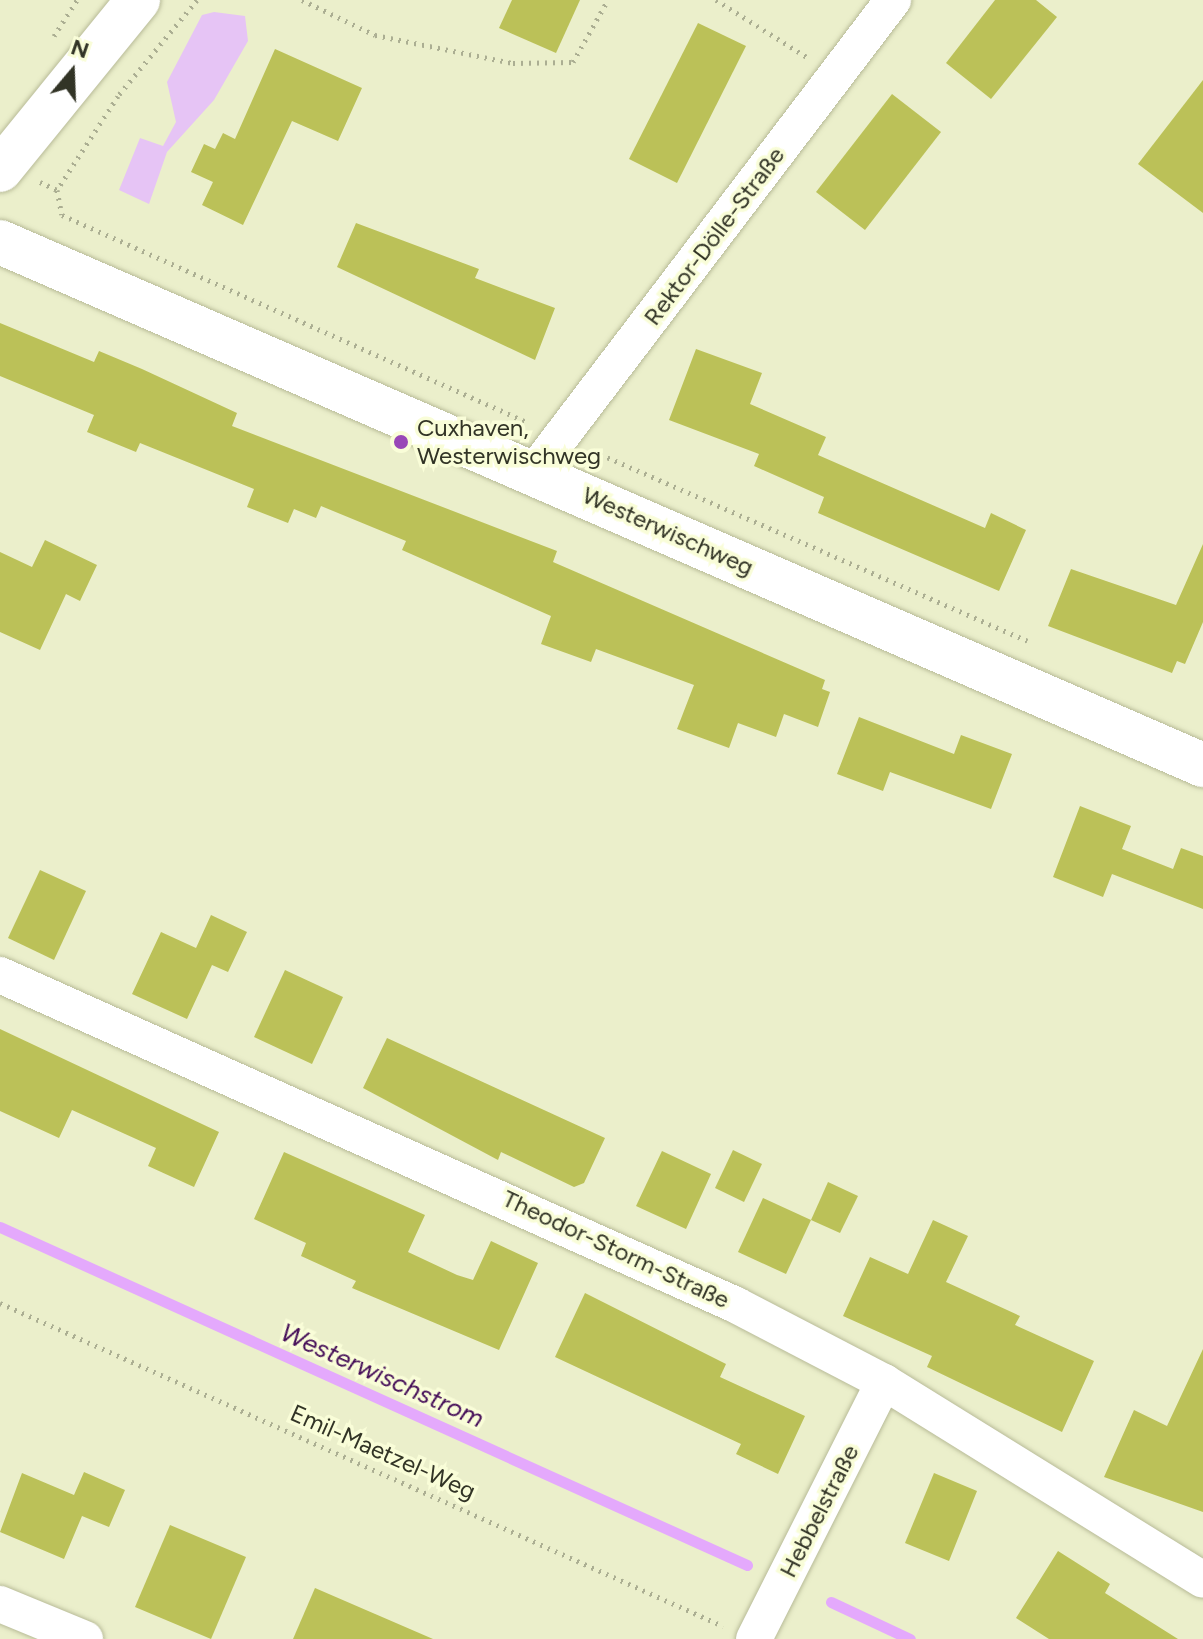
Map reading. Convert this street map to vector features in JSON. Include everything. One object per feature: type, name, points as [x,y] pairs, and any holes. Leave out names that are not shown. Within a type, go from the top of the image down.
[{"type":"street","points":[[0,170],[138,0]]},
{"type":"street","name":"Rektor-Dölle-Straße","points":[[534,472],[893,0]]},
{"type":"street","name":"Westerwischweg","points":[[0,242],[1203,765]]},
{"type":"street","name":"Theodor-Storm-Straße","points":[[0,975],[574,1227],[884,1382],[1203,1580]]},
{"type":"street","name":"Hebbelstraße","points":[[745,1636],[884,1382]]},
{"type":"street","points":[[0,1604],[85,1639]]},
{"type":"path","points":[[197,0],[118,96],[57,190],[62,215],[1041,647]]},
{"type":"path","points":[[302,0],[375,35],[513,63],[573,62],[608,0]]},
{"type":"path","points":[[716,0],[835,75]]},
{"type":"path","name":"Emil-Maetzel-Weg","points":[[0,1303],[745,1636]]},
{"type":"shaded area","points":[[214,12],[245,16],[248,41],[214,100],[167,152],[149,204],[119,190],[140,138],[163,146],[176,122],[167,82],[202,15]]},
{"type":"building","points":[[512,0],[580,0],[556,53],[499,28]]},
{"type":"building","points":[[995,0],[1036,0],[1057,17],[991,99],[946,63]]},
{"type":"building","points":[[698,23],[746,46],[677,183],[629,159]]},
{"type":"building","points":[[275,49],[362,88],[338,141],[292,121],[243,225],[202,205],[213,182],[191,172],[204,144],[215,149],[223,133],[235,139]]},
{"type":"building","points":[[1203,80],[1203,213],[1138,164]]},
{"type":"building","points":[[892,94],[941,132],[865,230],[816,192]]},
{"type":"building","points":[[356,223],[479,269],[475,278],[555,308],[535,360],[337,267]]},
{"type":"building","points":[[0,323],[94,362],[99,351],[142,369],[237,413],[232,426],[557,551],[553,562],[825,680],[822,689],[830,692],[818,727],[784,714],[776,737],[738,723],[729,748],[677,729],[694,685],[596,649],[591,662],[541,644],[551,616],[402,550],[406,541],[321,506],[316,518],[294,509],[288,523],[247,507],[254,489],[140,443],[136,452],[87,432],[94,415],[0,376]]},
{"type":"building","points":[[696,349],[762,373],[750,404],[826,437],[818,455],[985,528],[991,513],[1026,530],[999,591],[818,513],[824,497],[754,466],[759,454],[669,420]]},
{"type":"building","points":[[45,540],[97,565],[80,601],[66,594],[40,650],[0,632],[0,552],[32,567]]},
{"type":"building","points":[[1203,544],[1203,622],[1185,664],[1177,661],[1172,673],[1048,626],[1071,569],[1176,605]]},
{"type":"building","points":[[859,717],[954,754],[961,735],[1012,754],[991,809],[890,772],[883,791],[837,774]]},
{"type":"building","points":[[1080,806],[1131,826],[1122,849],[1173,869],[1181,848],[1203,856],[1203,909],[1112,874],[1103,897],[1053,877]]},
{"type":"building","points":[[40,870],[86,891],[54,960],[8,938]]},
{"type":"building","points":[[211,915],[247,932],[228,972],[212,965],[187,1019],[132,994],[161,932],[196,948]]},
{"type":"building","points":[[285,970],[343,997],[312,1064],[254,1037]]},
{"type":"building","points":[[0,1029],[219,1132],[194,1187],[148,1166],[156,1148],[72,1110],[59,1138],[0,1111]]},
{"type":"building","points":[[387,1038],[605,1138],[584,1183],[574,1187],[501,1152],[498,1160],[363,1088]]},
{"type":"building","points":[[733,1150],[762,1164],[744,1202],[715,1188]]},
{"type":"building","points":[[662,1151],[711,1174],[686,1229],[636,1206]]},
{"type":"building","points":[[284,1152],[425,1215],[408,1252],[457,1275],[473,1280],[491,1241],[538,1263],[499,1350],[352,1288],[356,1281],[301,1256],[306,1243],[254,1219]]},
{"type":"building","points":[[828,1182],[858,1196],[840,1233],[811,1220]]},
{"type":"building","points":[[763,1198],[811,1220],[786,1274],[738,1252]]},
{"type":"building","points":[[933,1220],[968,1236],[946,1282],[1020,1316],[1015,1325],[1094,1361],[1062,1432],[927,1367],[932,1356],[843,1316],[870,1257],[908,1274]]},
{"type":"building","points":[[585,1293],[726,1364],[720,1377],[805,1416],[778,1474],[736,1454],[741,1444],[555,1357]]},
{"type":"building","points":[[1203,1349],[1203,1512],[1104,1477],[1134,1410],[1167,1426]]},
{"type":"building","points":[[84,1472],[125,1490],[109,1527],[82,1516],[64,1559],[0,1532],[22,1473],[74,1495]]},
{"type":"building","points":[[934,1473],[977,1491],[949,1561],[905,1543]]},
{"type":"building","points":[[170,1525],[246,1557],[211,1639],[135,1607]]},
{"type":"building","points":[[1058,1551],[1110,1584],[1105,1593],[1178,1639],[1049,1639],[1016,1618]]},
{"type":"building","points":[[315,1588],[433,1639],[293,1639]]},
{"type":"waterway","name":"Westerwischstrom","points":[[0,1227],[747,1565]]},
{"type":"waterway","name":"Westerwischstrom","points":[[831,1602],[910,1639]]},
{"type":"place","name":"Cuxhaven, Westerwischweg","points":[[401,442]]}]
